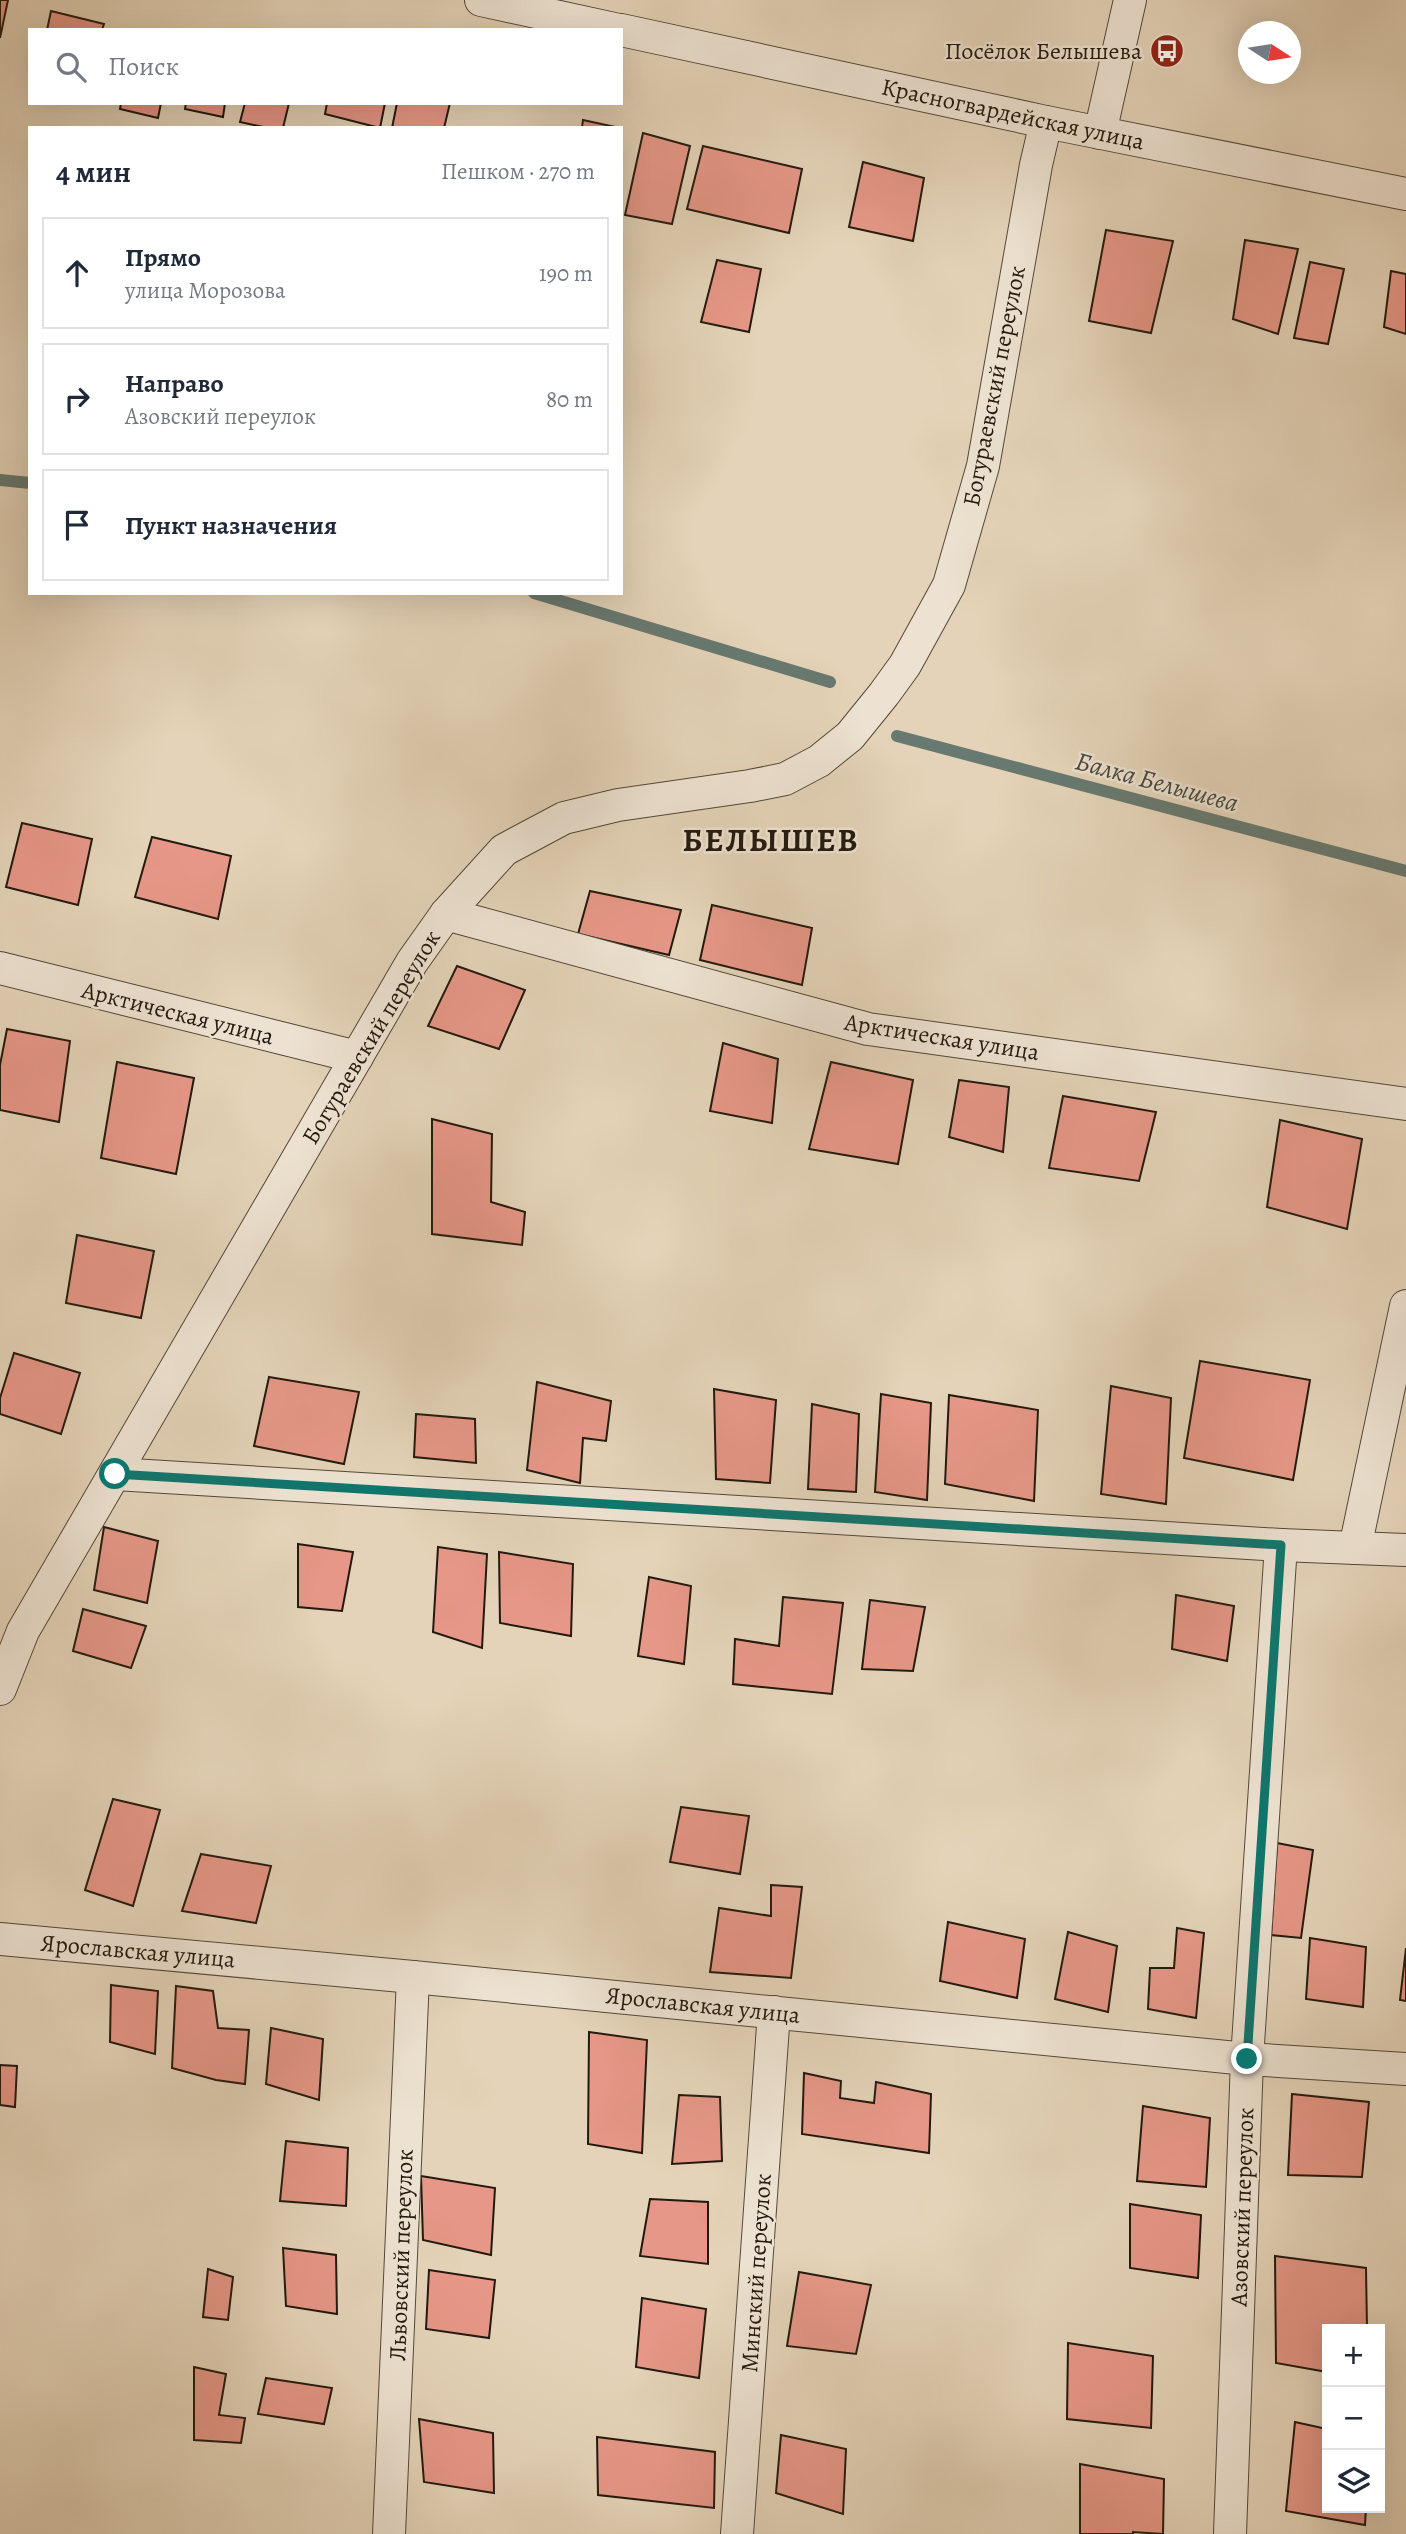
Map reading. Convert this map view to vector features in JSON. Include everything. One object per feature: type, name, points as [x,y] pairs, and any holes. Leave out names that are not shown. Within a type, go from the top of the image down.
[{"type":"street","name":"Красногвардейская улица","points":[[481,0],[611,28]]},
{"type":"street","points":[[1100,133],[1129,0]]},
{"type":"street","name":"Красногвардейская улица","points":[[623,31],[1046,122],[1406,194]]},
{"type":"street","name":"Богураевский переулок","points":[[0,1689],[12,1629],[115,1474],[412,962],[446,914],[504,850],[564,818],[618,804],[785,779],[819,761],[850,736],[905,665],[949,585],[983,466],[1036,164],[1046,122]]},
{"type":"street","name":"Арктическая улица","points":[[446,914],[868,1029],[1406,1104]]},
{"type":"street","name":"Арктическая улица","points":[[0,968],[357,1057]]},
{"type":"street","points":[[1355,1548],[1406,1306]]},
{"type":"street","points":[[115,1474],[1281,1545],[1406,1550]]},
{"type":"street","name":"Азовский переулок","points":[[1230,2534],[1247,2059],[1281,1545]]},
{"type":"street","name":"Ярославская улица","points":[[0,1939],[1247,2059],[1406,2069]]},
{"type":"street","name":"Львовский переулок","points":[[389,2534],[412,1977]]},
{"type":"street","name":"Минский переулок","points":[[737,2534],[774,2012]]},
{"type":"building","points":[[0,0],[8,0],[0,38]]},
{"type":"building","points":[[51,11],[104,24],[103,28],[47,28]]},
{"type":"building","points":[[121,105],[161,105],[158,118],[120,109]]},
{"type":"building","points":[[186,105],[225,105],[223,117],[185,109]]},
{"type":"building","points":[[244,105],[289,105],[283,126],[259,126],[240,122]]},
{"type":"building","points":[[327,105],[385,105],[380,126],[325,114]]},
{"type":"building","points":[[397,105],[450,105],[444,126],[392,126]]},
{"type":"building","points":[[583,120],[611,126],[582,126]]},
{"type":"building","points":[[643,133],[690,146],[672,224],[625,215]]},
{"type":"building","points":[[703,146],[802,169],[789,233],[687,209]]},
{"type":"building","points":[[863,162],[924,178],[913,241],[849,227]]},
{"type":"building","points":[[1106,230],[1173,241],[1151,333],[1089,321]]},
{"type":"building","points":[[1245,240],[1298,249],[1278,334],[1233,319]]},
{"type":"building","points":[[717,260],[761,269],[749,332],[701,322]]},
{"type":"building","points":[[1310,262],[1344,269],[1328,344],[1294,338]]},
{"type":"building","points":[[1391,271],[1406,274],[1406,334],[1384,327]]},
{"type":"building","points":[[22,823],[92,839],[78,905],[6,887]]},
{"type":"building","points":[[152,837],[231,856],[218,919],[135,897]]},
{"type":"building","points":[[590,891],[681,910],[669,955],[578,934]]},
{"type":"building","points":[[712,905],[812,928],[802,985],[700,960]]},
{"type":"building","points":[[457,966],[525,990],[499,1049],[428,1026]]},
{"type":"building","points":[[7,1029],[70,1041],[59,1122],[0,1110],[0,1065]]},
{"type":"building","points":[[723,1043],[778,1059],[772,1123],[710,1111]]},
{"type":"building","points":[[117,1062],[194,1078],[176,1174],[101,1158]]},
{"type":"building","points":[[831,1062],[913,1080],[898,1164],[809,1149]]},
{"type":"building","points":[[959,1080],[1009,1087],[1003,1152],[949,1137]]},
{"type":"building","points":[[1063,1096],[1156,1112],[1139,1181],[1049,1168]]},
{"type":"building","points":[[432,1119],[492,1134],[491,1202],[525,1212],[522,1245],[432,1234]]},
{"type":"building","points":[[1280,1120],[1362,1139],[1347,1229],[1267,1207]]},
{"type":"building","points":[[77,1235],[154,1251],[141,1318],[66,1303]]},
{"type":"building","points":[[14,1353],[80,1373],[61,1434],[0,1414],[0,1398]]},
{"type":"building","points":[[1200,1361],[1310,1380],[1293,1480],[1184,1458]]},
{"type":"building","points":[[269,1377],[359,1392],[344,1464],[254,1446]]},
{"type":"building","points":[[537,1382],[611,1401],[606,1441],[583,1438],[580,1483],[527,1470]]},
{"type":"building","points":[[1111,1386],[1171,1398],[1166,1504],[1101,1494]]},
{"type":"building","points":[[714,1389],[776,1400],[770,1483],[716,1479]]},
{"type":"building","points":[[881,1394],[931,1403],[927,1500],[875,1492]]},
{"type":"building","points":[[949,1395],[1038,1410],[1034,1501],[945,1484]]},
{"type":"building","points":[[812,1404],[859,1414],[856,1492],[808,1489]]},
{"type":"building","points":[[416,1414],[475,1419],[476,1463],[414,1457]]},
{"type":"building","points":[[104,1527],[158,1541],[147,1603],[94,1590]]},
{"type":"building","points":[[298,1544],[353,1552],[342,1611],[298,1607]]},
{"type":"building","points":[[438,1547],[487,1554],[482,1648],[433,1632]]},
{"type":"building","points":[[499,1552],[573,1564],[571,1636],[500,1623]]},
{"type":"building","points":[[649,1577],[691,1586],[684,1664],[638,1656]]},
{"type":"building","points":[[1176,1595],[1234,1606],[1227,1661],[1172,1649]]},
{"type":"building","points":[[783,1597],[843,1603],[832,1694],[733,1684],[735,1639],[779,1646]]},
{"type":"building","points":[[870,1600],[925,1607],[913,1671],[862,1669]]},
{"type":"building","points":[[83,1609],[146,1626],[131,1668],[73,1651]]},
{"type":"building","points":[[113,1799],[160,1810],[133,1906],[85,1890]]},
{"type":"building","points":[[681,1807],[749,1816],[740,1874],[670,1862]]},
{"type":"building","points":[[1277,1843],[1313,1850],[1301,1938],[1271,1935]]},
{"type":"building","points":[[201,1854],[271,1866],[256,1923],[182,1911]]},
{"type":"building","points":[[771,1885],[802,1887],[791,1978],[710,1972],[719,1908],[771,1916]]},
{"type":"building","points":[[948,1922],[1025,1939],[1017,1998],[940,1981]]},
{"type":"building","points":[[1177,1928],[1204,1933],[1196,2018],[1148,2009],[1150,1968],[1174,1968]]},
{"type":"building","points":[[1068,1932],[1117,1946],[1108,2012],[1055,1999]]},
{"type":"building","points":[[1310,1938],[1366,1947],[1363,2007],[1306,1999]]},
{"type":"building","points":[[1406,1948],[1406,2001],[1400,2000]]},
{"type":"building","points":[[111,1985],[158,1991],[155,2054],[110,2042]]},
{"type":"building","points":[[176,1986],[213,1991],[218,2028],[249,2030],[245,2084],[216,2080],[172,2068]]},
{"type":"building","points":[[271,2028],[323,2039],[319,2100],[266,2084]]},
{"type":"building","points":[[589,2032],[647,2040],[642,2153],[588,2144]]},
{"type":"building","points":[[0,2065],[17,2066],[15,2107],[0,2105]]},
{"type":"building","points":[[804,2073],[841,2081],[840,2098],[874,2103],[876,2082],[931,2094],[929,2153],[802,2134]]},
{"type":"building","points":[[1292,2094],[1369,2102],[1362,2177],[1288,2175]]},
{"type":"building","points":[[679,2095],[720,2097],[722,2161],[672,2164]]},
{"type":"building","points":[[1143,2106],[1210,2118],[1206,2187],[1137,2181]]},
{"type":"building","points":[[286,2141],[348,2148],[346,2206],[280,2201]]},
{"type":"building","points":[[421,2176],[495,2188],[491,2255],[423,2240]]},
{"type":"building","points":[[650,2199],[708,2202],[708,2264],[640,2256]]},
{"type":"building","points":[[1130,2204],[1201,2215],[1198,2278],[1130,2268]]},
{"type":"building","points":[[283,2248],[336,2255],[337,2314],[286,2306]]},
{"type":"building","points":[[1275,2256],[1366,2268],[1367,2324],[1322,2324],[1322,2371],[1276,2363]]},
{"type":"building","points":[[208,2269],[233,2277],[228,2320],[203,2317]]},
{"type":"building","points":[[429,2270],[495,2280],[489,2338],[426,2329]]},
{"type":"building","points":[[799,2272],[871,2285],[856,2354],[787,2346]]},
{"type":"building","points":[[642,2298],[706,2309],[699,2378],[636,2367]]},
{"type":"building","points":[[1068,2343],[1153,2356],[1151,2428],[1067,2419]]},
{"type":"building","points":[[194,2367],[226,2374],[219,2415],[245,2418],[241,2443],[194,2440]]},
{"type":"building","points":[[266,2378],[332,2388],[324,2424],[258,2414]]},
{"type":"building","points":[[419,2419],[493,2433],[494,2493],[424,2482]]},
{"type":"building","points":[[1295,2422],[1322,2428],[1322,2513],[1366,2513],[1365,2525],[1286,2511]]},
{"type":"building","points":[[781,2435],[846,2449],[843,2514],[776,2493]]},
{"type":"building","points":[[597,2437],[715,2452],[714,2508],[598,2495]]},
{"type":"building","points":[[1080,2464],[1164,2479],[1163,2534],[1080,2534]]},
{"type":"waterway","name":"Балка Белышева","points":[[0,480],[28,483]]},
{"type":"waterway","name":"Балка Белышева","points":[[541,595],[830,682]]},
{"type":"waterway","name":"Балка Белышева","points":[[897,736],[1406,871]]},
{"type":"place","name":"Посёлок Белышева","points":[[1167,51]]},
{"type":"district","name":"БЕЛЫШЕВ","points":[[771,840]]},
{"type":"route","points":[[115,1474],[1281,1545],[1247,2059]]}]
